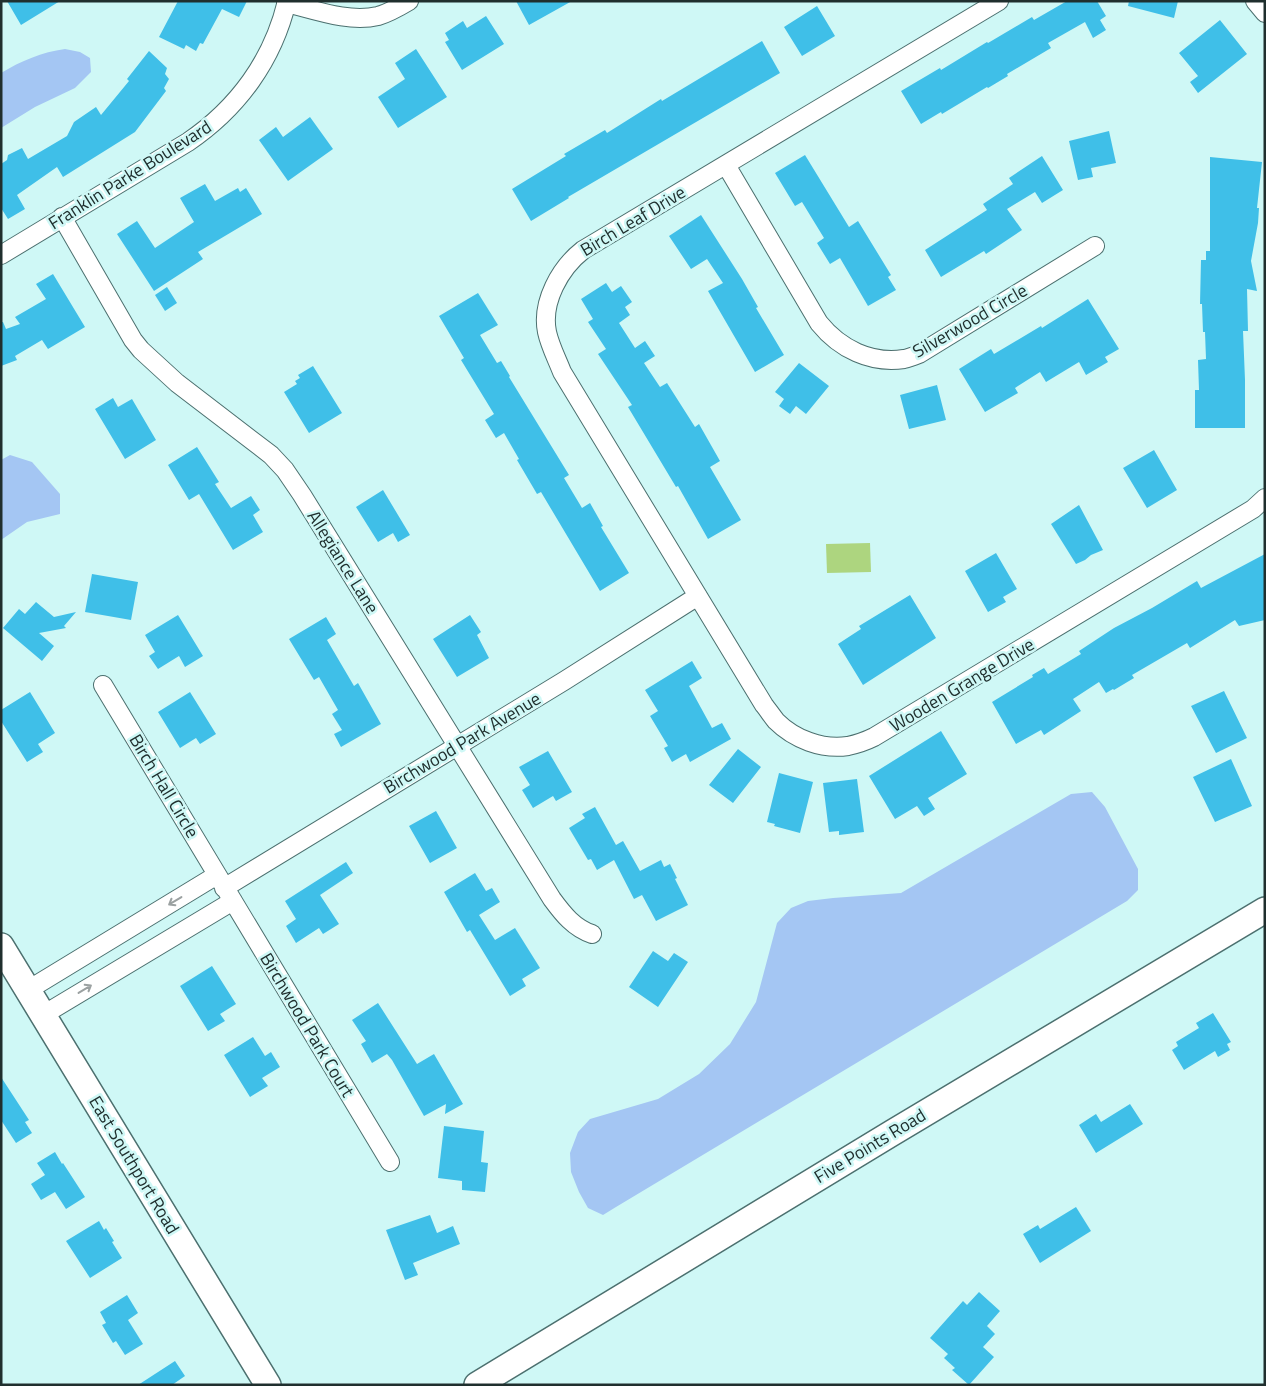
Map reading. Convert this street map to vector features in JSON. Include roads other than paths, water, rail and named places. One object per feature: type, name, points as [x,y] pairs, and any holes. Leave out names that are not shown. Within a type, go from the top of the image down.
[{"type":"street","points":[[287,2],[341,16],[361,18],[387,13],[409,1]]},
{"type":"street","name":"Birch Leaf Drive","points":[[698,596],[562,372],[547,331],[546,315],[550,297],[558,280],[575,256],[583,250],[999,1]]},
{"type":"street","points":[[1255,1],[1265,13]]},
{"type":"street","name":"Franklin Parke Boulevard","points":[[1,256],[62,217],[188,142],[223,114],[245,90],[266,56],[280,27],[287,2]]},
{"type":"street","name":"Silverwood Circle","points":[[726,164],[820,323],[829,335],[857,354],[874,358],[904,359],[919,354],[1096,246]]},
{"type":"street","name":"Allegiance Lane","points":[[62,217],[133,340],[141,350],[177,383],[271,455],[285,470],[556,905],[565,917],[586,932],[592,934]]},
{"type":"street","name":"Wooden Grange Drive","points":[[698,596],[775,720],[791,733],[814,743],[827,746],[848,746],[874,738],[1254,508],[1265,498]]},
{"type":"street","name":"Birchwood Park Avenue","points":[[43,1015],[225,888],[564,681],[698,596]]},
{"type":"street","name":"Birch Hall Circle","points":[[103,685],[225,888]]},
{"type":"street","name":"Birchwood Park Avenue","points":[[28,990],[225,888]]},
{"type":"street","name":"Birchwood Park Court","points":[[225,888],[390,1162]]},
{"type":"street","name":"Five Points Road","points":[[477,1385],[892,1133],[1265,910]]},
{"type":"street","name":"East Southport Road","points":[[1,946],[268,1385]]},
{"type":"water","points":[[65,49],[80,52],[90,58],[91,72],[75,88],[35,107],[1,128],[1,73],[48,52]]},
{"type":"water","points":[[10,455],[32,462],[60,494],[60,514],[27,522],[1,540],[1,460]]},
{"type":"water","points":[[1092,792],[1105,807],[1138,869],[1138,890],[1127,901],[603,1215],[588,1208],[571,1172],[570,1153],[578,1132],[590,1119],[658,1099],[699,1074],[730,1044],[756,1002],[777,923],[791,908],[808,901],[901,893],[1071,794]]}]
